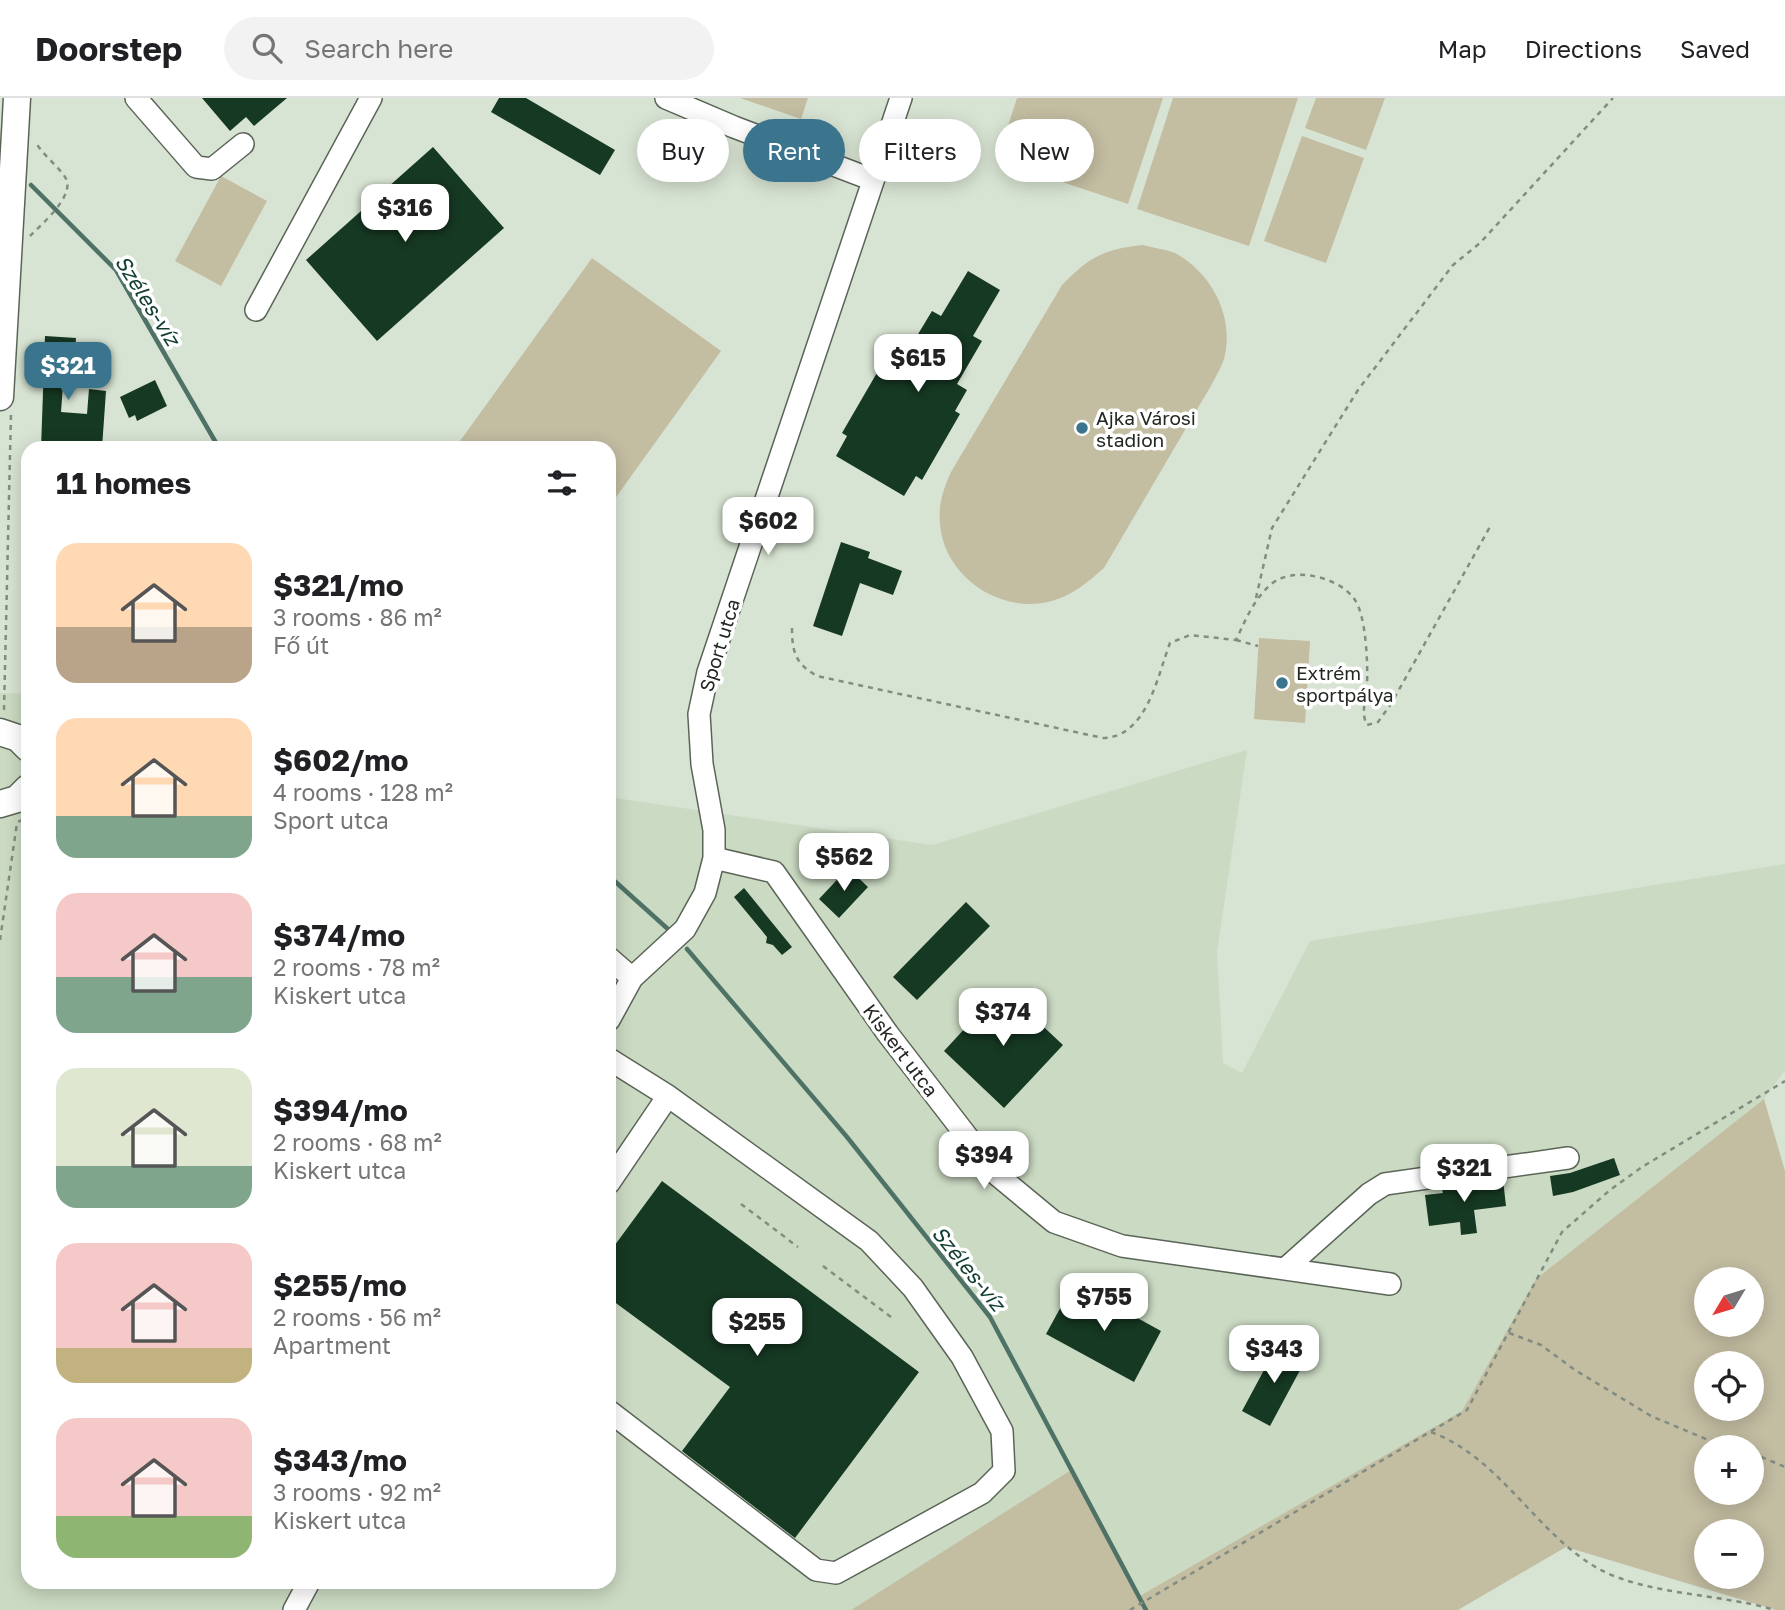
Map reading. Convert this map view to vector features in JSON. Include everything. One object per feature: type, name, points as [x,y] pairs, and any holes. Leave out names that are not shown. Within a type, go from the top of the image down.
[{"type":"main road","points":[[6,404],[3,300],[17,98]]},
{"type":"main road","points":[[0,708],[13,738]]},
{"type":"street","points":[[136,98],[196,167],[212,169],[243,144]]},
{"type":"street","points":[[256,310],[370,98]]},
{"type":"street","points":[[666,98],[859,175]]},
{"type":"street","name":"Sport utca","points":[[894,119],[901,98]]},
{"type":"street","name":"Sport utca","points":[[616,1007],[632,978],[685,929],[705,893],[714,859],[713,830],[702,764],[699,714],[708,672],[872,182]]},
{"type":"street","name":"Kiskert utca","points":[[714,859],[774,872],[887,1034],[996,1174],[1054,1222],[1122,1246],[1390,1284]]},
{"type":"street","points":[[616,964],[632,978]]},
{"type":"street","points":[[616,1063],[668,1096],[869,1241],[913,1287],[962,1357],[1002,1431],[1004,1471],[982,1493],[836,1573],[816,1570],[616,1415]]},
{"type":"street","points":[[616,1173],[668,1096]]},
{"type":"street","points":[[1285,1269],[1369,1194],[1385,1184],[1568,1158]]},
{"type":"street","points":[[294,1610],[305,1589]]},
{"type":"path","points":[[1236,640],[1256,600],[1272,528],[1358,390],[1453,265],[1480,243],[1613,98]]},
{"type":"path","points":[[29,238],[65,198],[69,188],[67,178],[44,155],[34,140]]},
{"type":"path","points":[[0,416],[6,404]]},
{"type":"path","points":[[1256,600],[1271,583],[1291,576],[1316,576],[1341,586],[1356,601],[1364,630],[1367,684],[1363,717],[1367,725],[1378,722],[1391,704],[1491,525]]},
{"type":"path","points":[[792,628],[792,646],[802,667],[817,676],[1103,738],[1116,738],[1140,719],[1170,643],[1190,635],[1236,640],[1258,646]]},
{"type":"path","points":[[0,940],[17,823],[13,806]]},
{"type":"path","points":[[1130,1610],[1467,1410],[1562,1232],[1610,1190],[1642,1167],[1785,1081]]},
{"type":"path","points":[[741,1204],[798,1247]]},
{"type":"path","points":[[823,1266],[891,1317]]},
{"type":"path","points":[[1508,1332],[1541,1345],[1575,1370],[1651,1416],[1696,1435]]},
{"type":"path","points":[[1429,1432],[1466,1451],[1569,1548],[1600,1570],[1643,1584],[1775,1610]]},
{"type":"path","points":[[1764,1458],[1785,1467]]},
{"type":"shaded area","points":[[740,98],[808,98],[801,119]]},
{"type":"shaded area","points":[[1017,98],[1163,98],[1128,204],[1062,182],[1094,182],[1094,119],[1010,119]]},
{"type":"shaded area","points":[[1173,98],[1298,98],[1249,246],[1137,209]]},
{"type":"shaded area","points":[[1316,98],[1385,98],[1366,150],[1305,128]]},
{"type":"shaded area","points":[[1302,136],[1364,158],[1326,263],[1264,241]]},
{"type":"shaded area","points":[[221,176],[267,201],[221,286],[175,261]]},
{"type":"shaded area","name":"Ajka Városi stadion","points":[[1143,245],[1175,253],[1200,272],[1210,284],[1218,298],[1226,328],[1227,343],[1223,362],[1104,568],[1075,591],[1055,600],[1036,604],[997,598],[980,589],[965,576],[952,561],[944,543],[940,510],[948,479],[1062,285],[1098,256]]},
{"type":"shaded area","points":[[592,258],[721,351],[616,497],[616,441],[460,441]]},
{"type":"shaded area","name":"Extrém sportpálya","points":[[1259,638],[1310,641],[1305,723],[1254,719]]},
{"type":"shaded area","points":[[0,693],[21,694],[21,1589],[616,1589],[616,798],[932,845],[1247,750],[1217,952],[1223,1063],[1242,1073],[1310,941],[1785,864],[1785,1070],[1764,1099],[1536,1279],[1462,1411],[1137,1598],[1071,1470],[851,1610],[0,1610]]},
{"type":"shaded area","points":[[1764,1099],[1785,1171],[1785,1610],[1776,1610],[1706,1589],[1764,1589],[1764,1519],[1694,1519],[1694,1585],[1566,1547],[1458,1610],[851,1610],[1071,1470],[1138,1597],[1462,1411],[1536,1279]]},
{"type":"building","points":[[202,98],[287,98],[254,126],[246,117],[230,131]]},
{"type":"building","points":[[499,98],[526,98],[615,150],[600,175],[491,112]]},
{"type":"building","points":[[433,147],[504,228],[377,341],[306,260]]},
{"type":"building","points":[[968,271],[1000,290],[973,336],[982,341],[957,384],[967,390],[955,411],[960,414],[922,480],[916,476],[904,496],[836,456],[847,436],[842,433],[878,371],[883,373],[897,349],[906,354],[932,311],[941,316]]},
{"type":"building","points":[[45,336],[76,338],[73,386],[63,385],[61,412],[87,414],[89,389],[106,391],[102,441],[41,441]]},
{"type":"building","points":[[155,380],[167,406],[137,421],[135,415],[129,418],[120,397]]},
{"type":"building","points":[[841,542],[870,552],[868,558],[902,571],[893,595],[860,583],[842,636],[813,626]]},
{"type":"building","points":[[848,868],[868,887],[839,918],[819,899]]},
{"type":"building","points":[[744,888],[792,947],[782,955],[773,945],[766,943],[767,937],[734,897]]},
{"type":"building","points":[[966,902],[990,926],[917,1000],[893,977]]},
{"type":"building","points":[[1002,988],[1063,1045],[1004,1108],[944,1051]]},
{"type":"building","points":[[1614,1158],[1620,1175],[1573,1192],[1553,1196],[1550,1176],[1570,1173]]},
{"type":"building","points":[[1503,1180],[1506,1206],[1474,1210],[1477,1233],[1461,1235],[1460,1222],[1429,1226],[1425,1195],[1443,1193],[1442,1189]]},
{"type":"building","points":[[662,1181],[919,1372],[795,1538],[682,1451],[730,1387],[616,1303],[616,1243]]},
{"type":"building","points":[[1074,1283],[1161,1331],[1134,1382],[1046,1334]]},
{"type":"building","points":[[1278,1344],[1306,1359],[1270,1426],[1242,1411]]},
{"type":"waterway","name":"Széles-víz","points":[[31,185],[116,270],[215,441]]},
{"type":"waterway","name":"Széles-víz","points":[[616,882],[669,930]]},
{"type":"waterway","name":"Széles-víz","points":[[687,949],[847,1137],[990,1317],[1146,1610]]},
{"type":"place","name":"Ajka Városi stadion","points":[[1082,428]]},
{"type":"place","name":"Extrém sportpálya","points":[[1282,683]]}]
